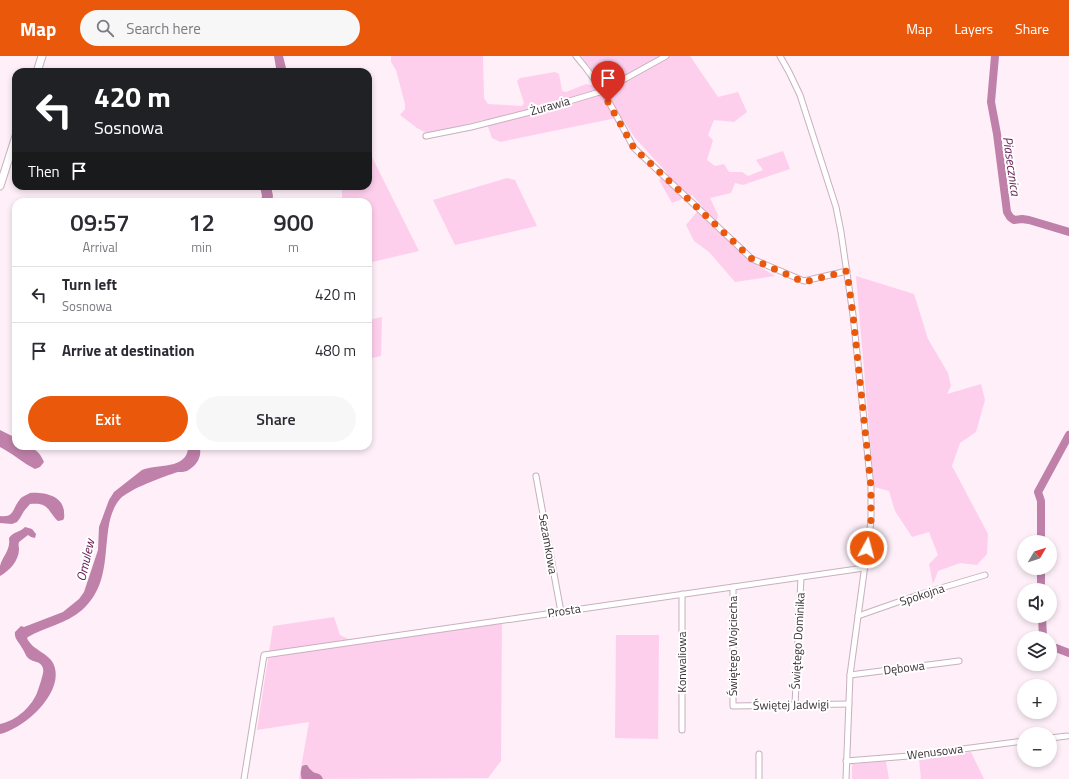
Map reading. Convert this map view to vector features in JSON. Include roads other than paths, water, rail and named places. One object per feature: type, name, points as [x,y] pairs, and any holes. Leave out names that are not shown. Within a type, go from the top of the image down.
[{"type":"street","points":[[38,68],[42,56]]},
{"type":"street","points":[[576,56],[603,91],[634,148],[752,259],[804,282],[847,271]]},
{"type":"street","name":"Żurawia","points":[[426,136],[471,127],[538,110],[603,91],[666,56]]},
{"type":"street","points":[[780,56],[790,72],[800,95],[834,199],[842,232],[854,323],[871,487],[871,520],[850,675],[846,779]]},
{"type":"street","points":[[0,186],[12,148]]},
{"type":"street","name":"Sezamkowa","points":[[536,476],[561,612]]},
{"type":"street","name":"Prosta","points":[[244,779],[264,655],[864,568]]},
{"type":"street","name":"Spokojna","points":[[858,616],[921,594],[985,575]]},
{"type":"street","name":"Świętego Dominika","points":[[795,705],[801,577]]},
{"type":"street","name":"Świętego Wojciecha","points":[[733,587],[733,706]]},
{"type":"street","name":"Konwaliowa","points":[[682,594],[682,730]]},
{"type":"street","name":"Dębowa","points":[[850,675],[959,661]]},
{"type":"street","name":"Świętej Jadwigi","points":[[733,706],[849,704]]},
{"type":"street","points":[[1057,737],[1067,736]]},
{"type":"street","name":"Wenusowa","points":[[846,761],[909,756],[1017,742]]},
{"type":"street","points":[[759,754],[759,779]]},
{"type":"waterway","name":"Piasecznica","points":[[995,56],[991,102],[997,134],[1007,212],[1014,220],[1029,220],[1069,232]]},
{"type":"waterway","name":"Piasecznica","points":[[1041,535],[1041,501],[1038,492],[1069,435]]},
{"type":"waterway","name":"Piasecznica","points":[[1041,575],[1041,583]]},
{"type":"waterway","name":"Piasecznica","points":[[1042,623],[1043,631]]},
{"type":"waterway","name":"Piasecznica","points":[[1057,648],[1069,653]]},
{"type":"water label","name":"Omulew","points":[[85,560]]}]
